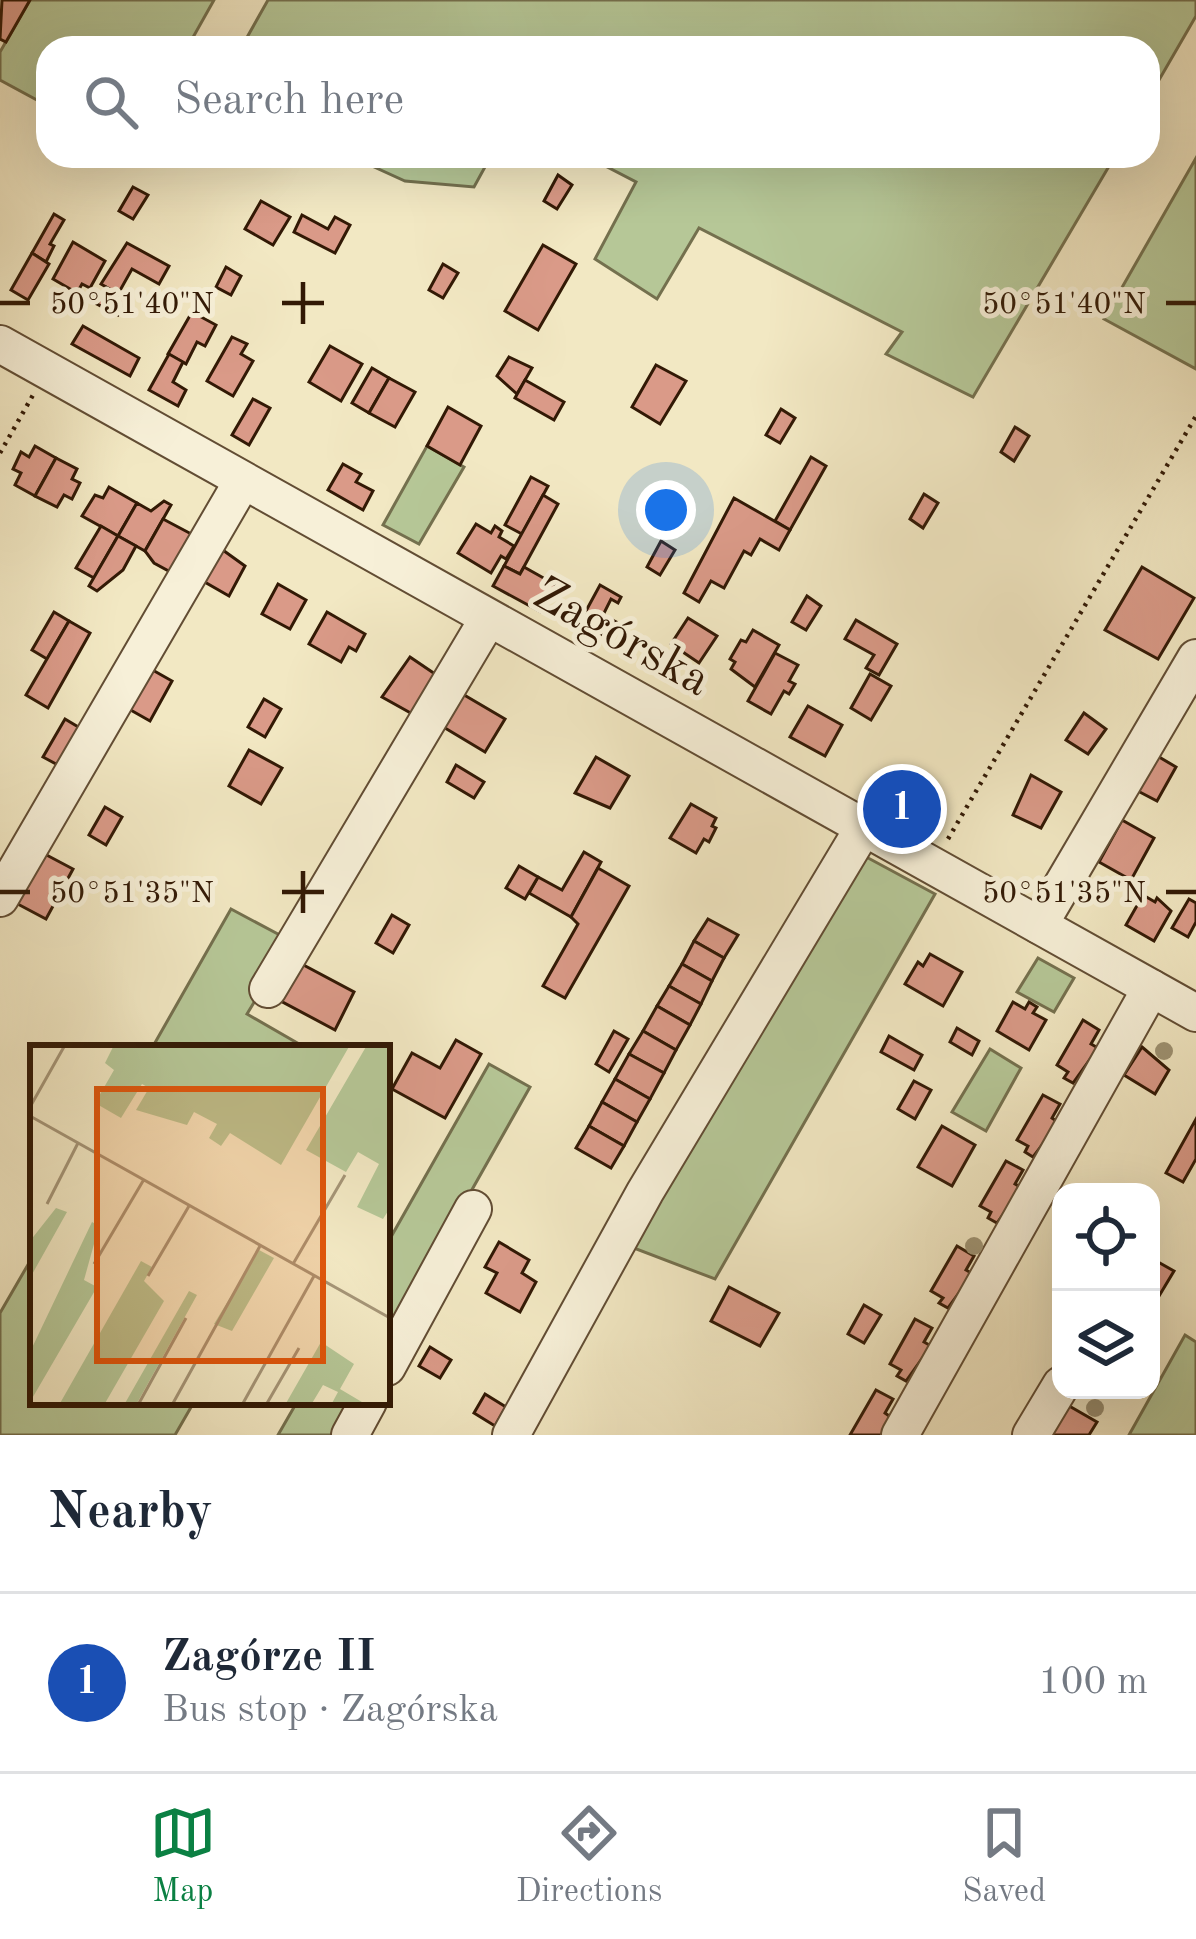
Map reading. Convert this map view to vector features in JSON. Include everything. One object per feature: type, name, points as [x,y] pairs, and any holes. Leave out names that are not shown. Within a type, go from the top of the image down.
[{"type":"street","name":"Zagórska","points":[[0,344],[1196,1013]]},
{"type":"street","points":[[0,898],[242,482]]},
{"type":"street","points":[[268,989],[488,619]]},
{"type":"street","points":[[1039,925],[1196,658]]},
{"type":"street","points":[[511,1435],[645,1192],[864,827]]},
{"type":"street","points":[[900,1435],[1151,988]]},
{"type":"street","points":[[390,1361],[473,1209]]},
{"type":"street","points":[[1031,1435],[1053,1399]]},
{"type":"street","points":[[350,1435],[366,1405]]},
{"type":"path","points":[[0,452],[47,370]]},
{"type":"path","points":[[945,844],[1196,416]]},
{"type":"green space","points":[[30,0],[214,0],[194,36],[36,36],[36,100],[0,80],[0,52]]},
{"type":"green space","points":[[268,0],[1196,0],[1196,16],[1160,78],[1160,36],[248,36]]},
{"type":"green space","points":[[1196,158],[1196,369],[1104,319]]},
{"type":"green space","points":[[376,168],[484,168],[474,187],[405,181]]},
{"type":"green space","points":[[609,168],[1108,168],[973,397],[886,354],[902,332],[699,228],[657,299],[595,259],[636,182]]},
{"type":"green space","points":[[427,446],[464,467],[419,544],[383,525]]},
{"type":"green space","points":[[857,852],[935,894],[715,1279],[618,1242]]},
{"type":"green space","points":[[231,909],[291,941],[247,1014],[301,1045],[154,1045]]},
{"type":"green space","points":[[1038,958],[1074,978],[1054,1012],[1017,992]]},
{"type":"green space","points":[[990,1049],[1021,1068],[986,1131],[952,1112]]},
{"type":"green space","points":[[489,1064],[530,1087],[390,1335],[390,1239]]},
{"type":"green space","points":[[30,1261],[30,1405],[192,1405],[175,1435],[0,1435],[0,1313]]},
{"type":"green space","points":[[1185,1335],[1196,1342],[1196,1435],[1129,1435],[1149,1399],[1160,1399],[1160,1380]]},
{"type":"green space","points":[[295,1405],[351,1405],[334,1435],[278,1435]]},
{"type":"building","points":[[2,0],[30,0],[6,42],[0,39]]},
{"type":"building","points":[[558,175],[572,185],[557,209],[544,201]]},
{"type":"building","points":[[133,187],[148,195],[133,219],[119,211]]},
{"type":"building","points":[[261,201],[290,217],[273,245],[245,229]]},
{"type":"building","points":[[54,214],[64,220],[46,262],[32,253]]},
{"type":"building","points":[[302,215],[328,229],[335,217],[350,225],[335,253],[294,232]]},
{"type":"building","points":[[73,242],[105,261],[90,288],[82,284],[77,293],[53,279]]},
{"type":"building","points":[[127,243],[169,266],[159,284],[132,269],[118,294],[101,284]]},
{"type":"building","points":[[543,245],[576,264],[538,330],[505,311]]},
{"type":"building","points":[[32,253],[49,264],[28,300],[11,290]]},
{"type":"building","points":[[443,264],[458,273],[443,298],[429,290]]},
{"type":"building","points":[[226,267],[241,276],[231,295],[216,287]]},
{"type":"building","points":[[106,287],[127,299],[118,315],[97,304]]},
{"type":"building","points":[[192,312],[216,325],[205,346],[197,342],[186,364],[168,354]]},
{"type":"building","points":[[83,326],[139,358],[130,376],[72,344]]},
{"type":"building","points":[[232,337],[247,344],[241,354],[253,361],[233,396],[207,381]]},
{"type":"building","points":[[330,346],[362,364],[341,401],[309,382]]},
{"type":"building","points":[[169,354],[183,362],[173,382],[186,390],[178,406],[149,390]]},
{"type":"building","points":[[509,357],[532,368],[517,394],[497,376]]},
{"type":"building","points":[[656,365],[686,381],[660,424],[632,407]]},
{"type":"building","points":[[372,368],[389,378],[369,413],[352,403]]},
{"type":"building","points":[[389,378],[415,392],[395,427],[369,413]]},
{"type":"building","points":[[525,380],[564,402],[554,420],[515,398]]},
{"type":"building","points":[[253,399],[270,408],[249,445],[232,435]]},
{"type":"building","points":[[448,407],[481,426],[460,465],[427,446]]},
{"type":"building","points":[[781,409],[795,418],[780,443],[766,435]]},
{"type":"building","points":[[1015,427],[1029,436],[1014,461],[1001,452]]},
{"type":"building","points":[[35,446],[56,458],[35,496],[15,485],[21,473],[13,469],[21,452],[29,457]]},
{"type":"building","points":[[811,457],[826,466],[790,530],[775,521]]},
{"type":"building","points":[[56,458],[77,469],[72,479],[80,483],[72,499],[64,495],[57,507],[35,496]]},
{"type":"building","points":[[343,464],[361,474],[356,482],[373,491],[363,510],[328,490]]},
{"type":"building","points":[[531,477],[548,486],[522,534],[505,525]]},
{"type":"building","points":[[109,487],[137,503],[118,536],[82,516],[95,495],[103,498]]},
{"type":"building","points":[[924,494],[938,503],[923,528],[910,519]]},
{"type":"building","points":[[543,495],[558,504],[520,574],[504,566]]},
{"type":"building","points":[[734,498],[790,530],[779,550],[760,539],[751,555],[744,551],[724,588],[711,581],[699,602],[684,593]]},
{"type":"building","points":[[164,501],[171,505],[145,551],[118,536],[137,503],[151,511]]},
{"type":"building","points":[[163,519],[197,537],[176,575],[154,563],[145,551]]},
{"type":"building","points":[[476,524],[491,533],[495,526],[502,531],[499,537],[514,546],[491,573],[458,553]]},
{"type":"building","points":[[101,526],[118,536],[94,578],[76,568]]},
{"type":"building","points":[[118,536],[136,546],[123,570],[97,591],[89,586]]},
{"type":"building","points":[[661,541],[675,550],[660,575],[647,567]]},
{"type":"building","points":[[220,548],[245,566],[229,596],[196,577]]},
{"type":"building","points":[[504,566],[520,574],[524,567],[556,585],[541,612],[493,586]]},
{"type":"building","points":[[1142,567],[1194,598],[1158,659],[1105,630]]},
{"type":"building","points":[[278,584],[306,600],[290,629],[262,614]]},
{"type":"building","points":[[600,585],[621,597],[618,603],[611,599],[603,615],[616,622],[608,638],[580,622]]},
{"type":"building","points":[[807,596],[821,606],[806,630],[792,622]]},
{"type":"building","points":[[54,612],[69,621],[47,659],[32,650]]},
{"type":"building","points":[[327,612],[365,634],[356,651],[349,647],[341,662],[309,644]]},
{"type":"building","points":[[688,618],[717,636],[699,663],[671,644]]},
{"type":"building","points":[[856,620],[897,644],[879,675],[866,668],[874,655],[845,639]]},
{"type":"building","points":[[69,621],[90,633],[48,708],[26,695]]},
{"type":"building","points":[[753,630],[779,645],[755,687],[731,669],[735,662],[730,659]]},
{"type":"building","points":[[775,653],[798,665],[789,681],[795,684],[789,694],[784,691],[771,714],[748,701]]},
{"type":"building","points":[[410,657],[438,676],[416,716],[382,697]]},
{"type":"building","points":[[142,664],[172,681],[150,721],[120,704]]},
{"type":"building","points":[[870,674],[891,686],[871,720],[851,708]]},
{"type":"building","points":[[454,689],[505,719],[485,752],[435,722]]},
{"type":"building","points":[[264,699],[281,709],[265,737],[248,727]]},
{"type":"building","points":[[808,706],[842,725],[825,756],[790,737]]},
{"type":"building","points":[[1084,713],[1106,729],[1088,754],[1066,740]]},
{"type":"building","points":[[65,719],[80,728],[58,765],[43,757]]},
{"type":"building","points":[[249,750],[282,768],[261,804],[229,786]]},
{"type":"building","points":[[1154,754],[1176,767],[1157,801],[1134,789]]},
{"type":"building","points":[[596,757],[629,776],[610,808],[575,793]]},
{"type":"building","points":[[456,765],[484,782],[474,798],[447,782]]},
{"type":"building","points":[[1031,775],[1061,792],[1041,828],[1013,815]]},
{"type":"building","points":[[691,804],[716,818],[709,842],[704,839],[696,853],[670,838]]},
{"type":"building","points":[[105,807],[122,817],[106,845],[89,835]]},
{"type":"building","points":[[1122,820],[1154,838],[1131,880],[1099,862]]},
{"type":"building","points":[[39,851],[73,869],[46,919],[12,901]]},
{"type":"building","points":[[584,852],[601,862],[571,917],[529,893],[538,877],[562,890]]},
{"type":"building","points":[[519,866],[538,877],[525,899],[506,888]]},
{"type":"building","points":[[598,868],[629,886],[565,998],[543,986],[578,924],[571,917]]},
{"type":"building","points":[[1143,895],[1155,902],[1157,898],[1171,911],[1154,941],[1126,925]]},
{"type":"building","points":[[1189,899],[1196,903],[1196,922],[1188,937],[1172,928]]},
{"type":"building","points":[[392,915],[409,925],[393,953],[376,943]]},
{"type":"building","points":[[708,919],[738,935],[724,958],[694,941]]},
{"type":"building","points":[[694,941],[724,958],[712,981],[682,964]]},
{"type":"building","points":[[930,954],[962,972],[943,1006],[905,984],[918,962],[923,966]]},
{"type":"building","points":[[296,961],[354,992],[335,1030],[277,999]]},
{"type":"building","points":[[682,964],[712,981],[701,1004],[669,986]]},
{"type":"building","points":[[669,986],[701,1004],[690,1025],[657,1006]]},
{"type":"building","points":[[1013,1002],[1025,1009],[1029,1002],[1037,1007],[1033,1013],[1046,1020],[1029,1050],[997,1031]]},
{"type":"building","points":[[657,1006],[690,1025],[676,1050],[643,1031]]},
{"type":"building","points":[[1083,1020],[1099,1030],[1091,1044],[1098,1048],[1073,1083],[1057,1065]]},
{"type":"building","points":[[957,1028],[979,1041],[972,1055],[950,1042]]},
{"type":"building","points":[[614,1031],[628,1039],[609,1072],[596,1064]]},
{"type":"building","points":[[643,1031],[676,1050],[664,1073],[629,1054]]},
{"type":"building","points":[[889,1036],[922,1055],[914,1070],[881,1052]]},
{"type":"building","points":[[456,1040],[481,1054],[445,1118],[392,1089],[412,1053],[440,1068]]},
{"type":"building","points":[[1142,1047],[1169,1070],[1155,1094],[1124,1075]]},
{"type":"building","points":[[629,1054],[664,1073],[650,1099],[615,1079]]},
{"type":"building","points":[[615,1079],[650,1099],[637,1122],[602,1102]]},
{"type":"building","points":[[914,1081],[931,1090],[915,1119],[898,1109]]},
{"type":"building","points":[[1043,1095],[1060,1104],[1052,1118],[1059,1123],[1033,1157],[1025,1152],[1028,1146],[1017,1140]]},
{"type":"building","points":[[602,1102],[637,1122],[624,1146],[589,1126]]},
{"type":"building","points":[[1196,1119],[1196,1159],[1183,1182],[1166,1173]]},
{"type":"building","points":[[589,1126],[624,1146],[611,1168],[576,1148]]},
{"type":"building","points":[[942,1126],[975,1145],[952,1186],[918,1167]]},
{"type":"building","points":[[1006,1161],[1023,1170],[1015,1184],[1022,1188],[997,1223],[980,1206]]},
{"type":"building","points":[[499,1242],[529,1260],[522,1273],[536,1282],[520,1312],[486,1293],[497,1273],[485,1267]]},
{"type":"building","points":[[957,1246],[974,1256],[966,1270],[973,1274],[948,1308],[931,1291]]},
{"type":"building","points":[[1160,1263],[1174,1271],[1160,1294]]},
{"type":"building","points":[[729,1287],[779,1313],[760,1346],[711,1321]]},
{"type":"building","points":[[864,1305],[881,1315],[864,1343],[848,1334]]},
{"type":"building","points":[[915,1319],[932,1328],[924,1342],[931,1346],[906,1381],[897,1376],[901,1370],[890,1364]]},
{"type":"building","points":[[430,1347],[451,1360],[440,1378],[419,1366]]},
{"type":"building","points":[[876,1390],[893,1399],[885,1413],[892,1418],[882,1435],[850,1435]]},
{"type":"building","points":[[485,1394],[506,1407],[495,1426],[474,1413]]},
{"type":"building","points":[[1064,1403],[1097,1422],[1089,1435],[1046,1435]]},
{"type":"place","name":"Zagórze II","points":[[902,809]]}]
